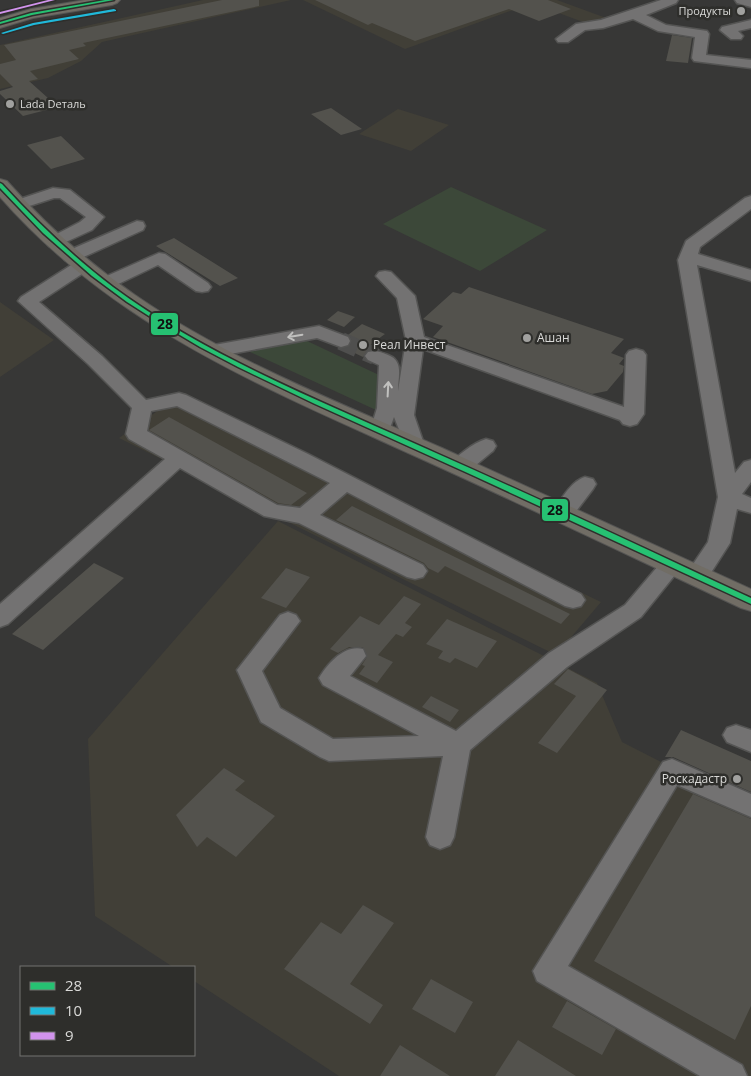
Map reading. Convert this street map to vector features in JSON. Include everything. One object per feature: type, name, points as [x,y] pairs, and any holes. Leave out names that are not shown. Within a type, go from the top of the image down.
[{"type":"main road","points":[[0,15],[91,0]]},
{"type":"main road","points":[[0,23],[30,14],[112,0]]},
{"type":"main road","points":[[0,185],[17,205],[69,254],[106,283],[153,316],[214,350],[380,431],[563,513],[751,601]]},
{"type":"lane","points":[[563,39],[581,27],[603,24],[672,0]]},
{"type":"lane","points":[[634,14],[663,28],[702,34],[699,58],[751,64]]},
{"type":"lane","points":[[736,36],[727,30],[751,24]]},
{"type":"lane","points":[[17,205],[53,193],[64,193],[96,217],[86,226],[69,254],[26,301],[95,360],[142,407]]},
{"type":"lane","points":[[697,576],[719,543],[729,497],[688,276],[688,257],[692,245],[751,201]]},
{"type":"lane","points":[[732,215],[751,220]]},
{"type":"lane","points":[[69,254],[137,226]]},
{"type":"lane","points":[[688,257],[751,276]]},
{"type":"lane","points":[[106,283],[159,258],[202,287]]},
{"type":"lane","points":[[385,276],[406,296],[415,340],[404,416],[415,447]]},
{"type":"lane","points":[[214,350],[319,332],[341,341]]},
{"type":"lane","points":[[415,340],[446,353],[630,418],[634,414],[636,355]]},
{"type":"lane","points":[[375,356],[389,362],[387,408],[380,431]]},
{"type":"lane","points":[[142,407],[179,399],[345,482],[573,600]]},
{"type":"lane","points":[[142,407],[136,434],[272,511],[304,516],[415,571]]},
{"type":"lane","points":[[459,466],[486,446]]},
{"type":"lane","points":[[0,618],[179,458]]},
{"type":"lane","points":[[729,497],[751,467]]},
{"type":"lane","points":[[304,516],[345,482]]},
{"type":"lane","points":[[563,513],[584,484]]},
{"type":"lane","points":[[729,497],[751,506]]},
{"type":"lane","points":[[288,621],[249,670],[270,715],[329,750],[458,745],[558,660],[633,611],[672,565]]},
{"type":"lane","points":[[354,656],[332,678],[458,745]]},
{"type":"lane","points":[[440,837],[458,745]]},
{"type":"lane","points":[[731,1076],[548,971],[672,770],[751,806]]},
{"type":"shaded area","points":[[203,0],[291,0],[102,42],[81,61],[48,78],[0,89],[0,45]]},
{"type":"shaded area","points":[[303,0],[557,0],[609,19],[591,25],[532,3],[405,49]]},
{"type":"shaded area","points":[[398,109],[449,125],[411,151],[359,134]]},
{"type":"shaded area","points":[[0,302],[54,340],[0,377]]},
{"type":"shaded area","points":[[176,398],[601,602],[556,655],[119,438]]},
{"type":"shaded area","points":[[278,521],[597,683],[622,742],[751,808],[751,1076],[339,1076],[195,982],[195,966],[171,966],[95,916],[88,739]]},
{"type":"green space","points":[[451,187],[547,230],[480,271],[383,224]]},
{"type":"green space","points":[[305,340],[379,375],[379,407],[376,410],[250,352],[254,349]]},
{"type":"building","points":[[222,0],[259,0],[259,6],[83,43],[86,46],[69,50],[79,59],[30,71],[38,79],[29,81],[58,107],[23,116],[0,94],[0,91],[13,87],[0,74],[0,64],[16,60],[4,45]]},
{"type":"building","points":[[315,0],[548,0],[571,9],[539,21],[509,9],[415,41],[372,23],[368,25]]},
{"type":"building","points":[[672,35],[692,38],[688,63],[666,61]]},
{"type":"building","points":[[331,108],[362,129],[341,135],[311,114]]},
{"type":"building","points":[[61,136],[85,159],[51,169],[27,145]]},
{"type":"building","points":[[174,238],[238,278],[220,286],[156,246]]},
{"type":"building","points":[[469,287],[624,339],[611,353],[624,358],[619,364],[624,366],[623,372],[607,391],[592,394],[433,337],[443,326],[423,319],[453,292],[461,294]]},
{"type":"building","points":[[338,311],[355,317],[344,327],[327,320]]},
{"type":"building","points":[[362,324],[385,334],[370,345],[381,350],[368,350],[363,357],[344,348],[349,347],[352,342],[348,335]]},
{"type":"building","points":[[169,417],[307,493],[291,505],[278,503],[149,430]]},
{"type":"building","points":[[352,506],[570,614],[561,624],[445,566],[438,573],[428,568],[424,563],[336,520]]},
{"type":"building","points":[[94,563],[124,578],[43,650],[12,634]]},
{"type":"building","points":[[286,568],[310,577],[286,608],[261,598]]},
{"type":"building","points":[[404,596],[421,604],[405,623],[412,627],[403,637],[396,634],[378,655],[393,662],[377,683],[359,674],[365,666],[362,665],[367,657],[363,647],[349,647],[338,653],[330,649],[360,616],[379,625]]},
{"type":"building","points":[[447,619],[497,641],[477,668],[455,658],[450,663],[438,658],[443,651],[426,644]]},
{"type":"building","points":[[568,669],[607,690],[557,753],[538,743],[576,696],[554,684]]},
{"type":"building","points":[[431,696],[459,710],[450,722],[422,707]]},
{"type":"building","name":"Роскадастр","points":[[681,730],[751,761],[751,792],[673,757],[665,757]]},
{"type":"building","points":[[224,768],[245,781],[235,790],[275,816],[236,857],[207,837],[197,847],[176,815]]},
{"type":"building","points":[[693,794],[751,819],[751,1006],[735,1040],[594,961]]},
{"type":"building","points":[[363,905],[394,923],[350,984],[383,1005],[370,1024],[284,969],[321,922],[341,934]]},
{"type":"building","points":[[431,979],[473,1002],[455,1033],[412,1009]]},
{"type":"building","points":[[567,1001],[616,1029],[602,1055],[552,1027]]},
{"type":"building","points":[[518,1040],[576,1076],[495,1076]]},
{"type":"building","points":[[400,1045],[450,1076],[380,1076]]},
{"type":"tunnel","points":[[341,341],[375,356]]},
{"type":"transit line","name":"9","points":[[0,13],[53,0]]},
{"type":"transit line","name":"28","points":[[0,23],[31,14],[112,0]]},
{"type":"transit line","name":"10","points":[[3,33],[33,24],[114,10]]},
{"type":"transit line","name":"28","points":[[0,185],[45,232],[94,275],[129,301],[202,345],[279,384],[751,601]]},
{"type":"place","name":"Продукты","points":[[741,11]]},
{"type":"place","name":"Lada Dеталь","points":[[10,104]]},
{"type":"place","name":"Ашан","points":[[527,338]]},
{"type":"place","name":"Реал Инвест","points":[[363,345]]},
{"type":"place","name":"Роскадастр","points":[[737,779]]}]
